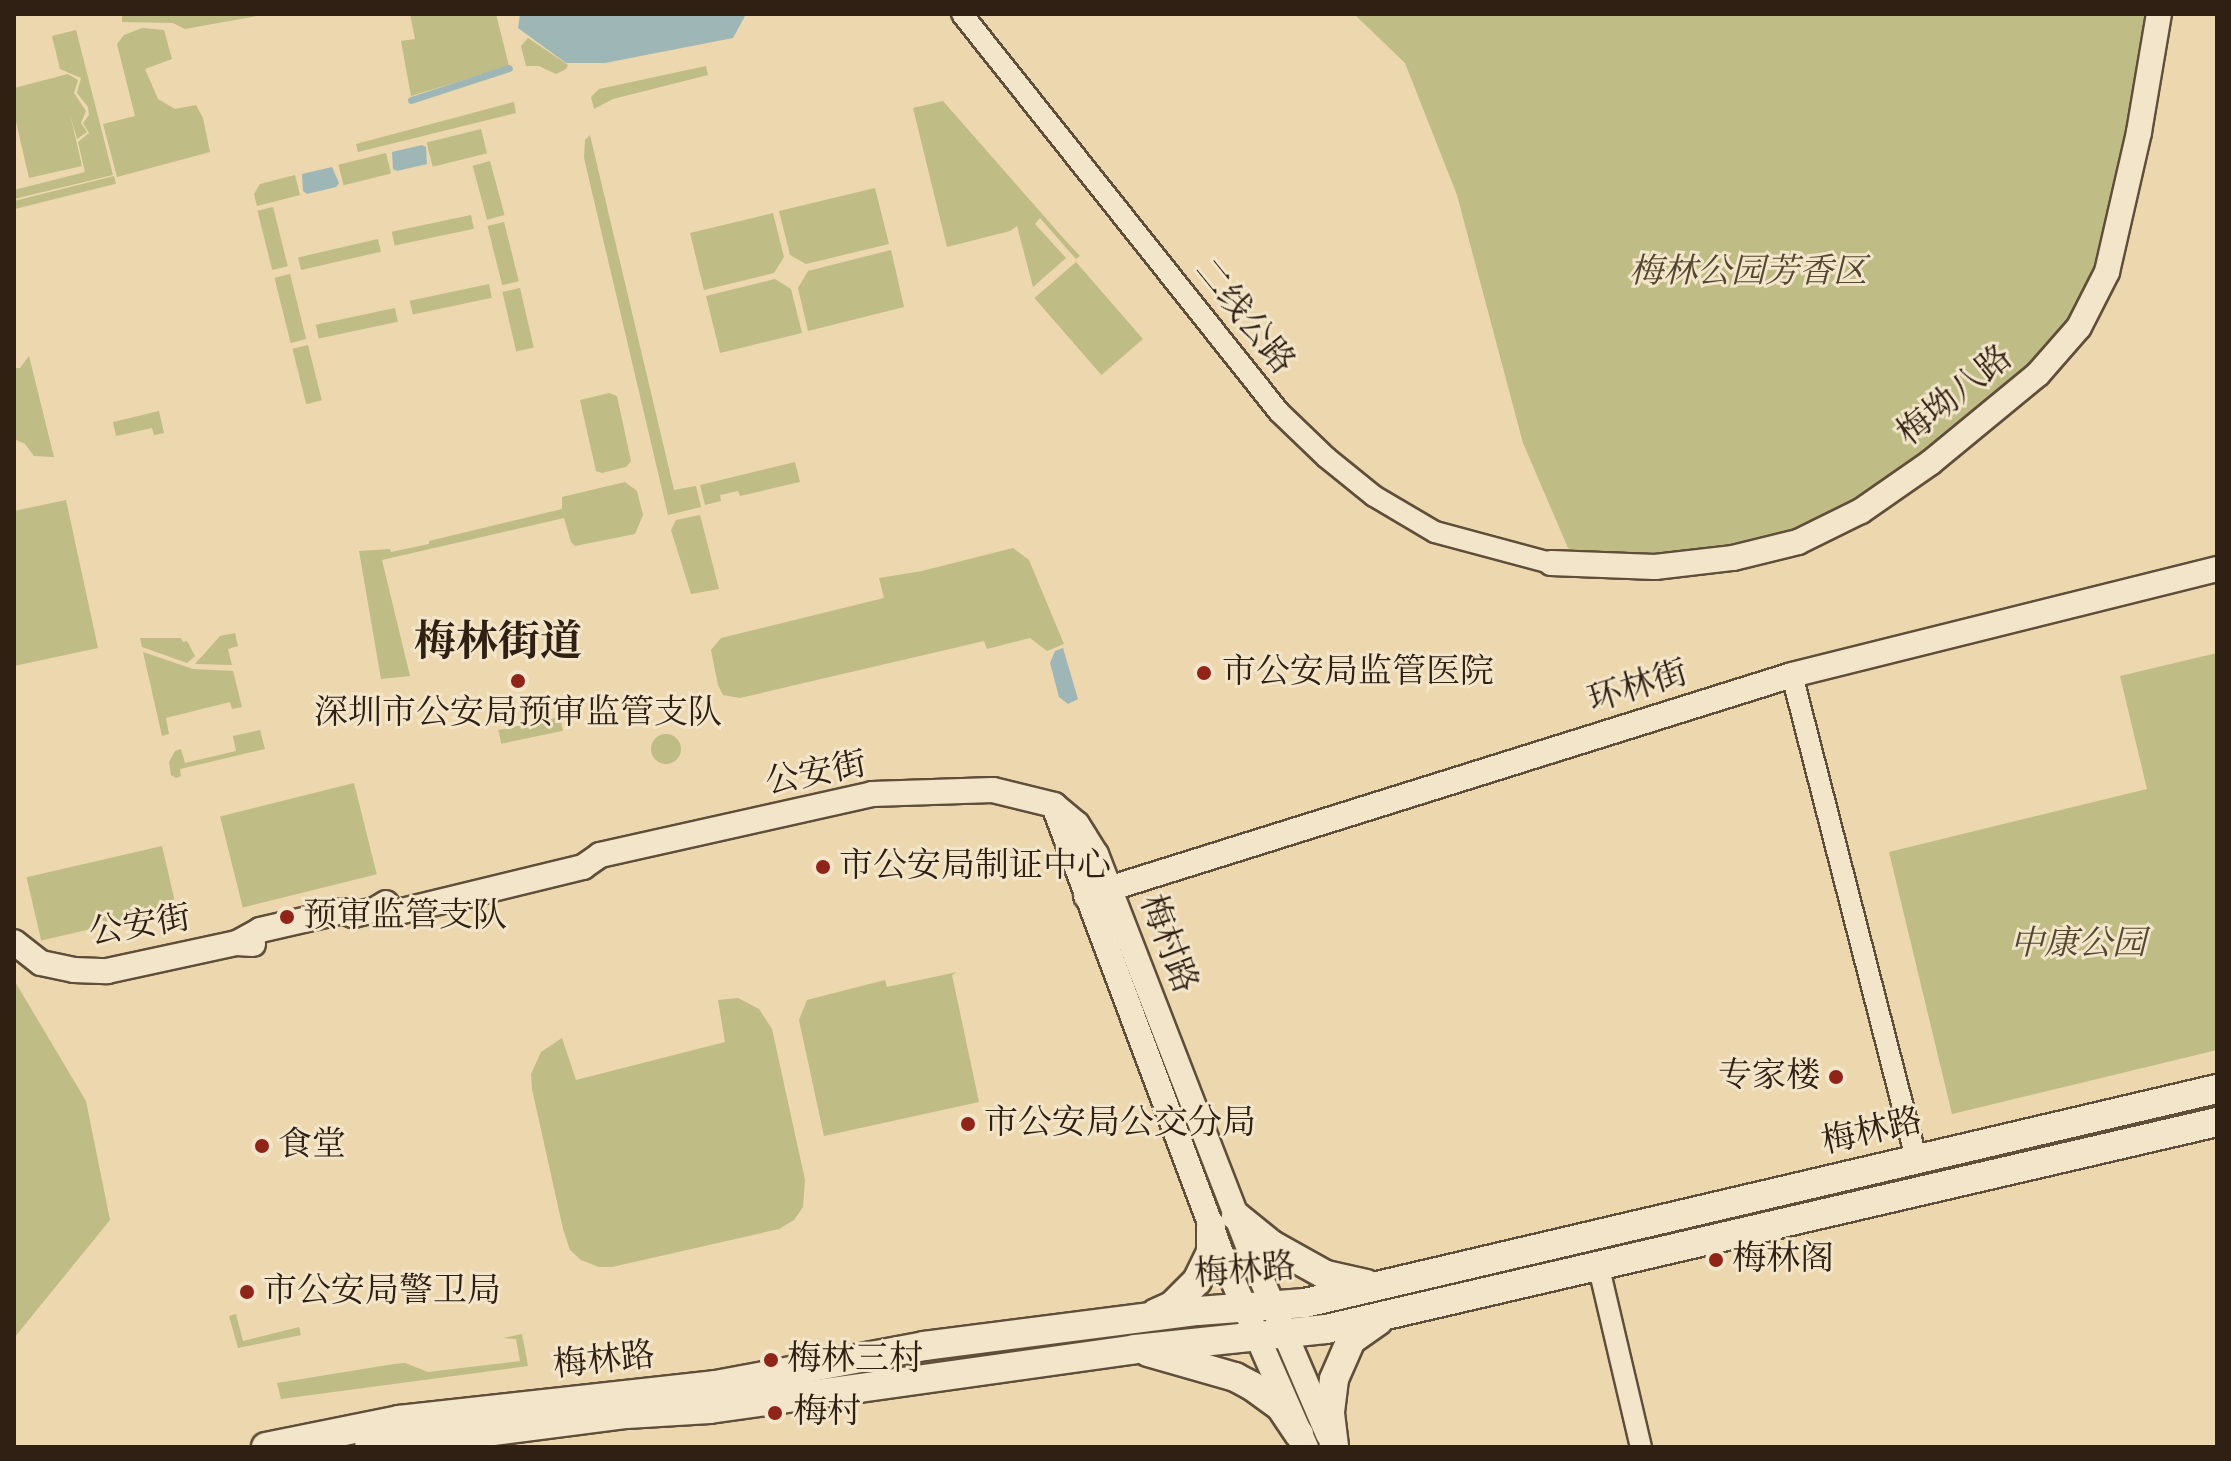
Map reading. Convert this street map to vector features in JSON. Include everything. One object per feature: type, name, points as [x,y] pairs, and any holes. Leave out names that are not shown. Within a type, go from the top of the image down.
[{"type":"main road","name":"梅林路","points":[[1271,1324],[1305,1303],[2217,1089]]},
{"type":"main road","name":"梅林路","points":[[369,1447],[501,1438],[627,1414],[710,1409],[1135,1349],[1271,1324],[1326,1329],[2217,1122]]},
{"type":"main road","points":[[1138,1319],[1172,1306],[1197,1281],[1224,1221],[1326,1275],[1342,1281],[1383,1285]]},
{"type":"main road","name":"梅林路","points":[[266,1447],[399,1420],[716,1385],[924,1346],[1138,1319],[1245,1307],[1271,1324]]},
{"type":"main road","points":[[1318,1444],[1339,1365],[1351,1340],[1388,1314]]},
{"type":"main road","points":[[1135,1349],[1235,1377],[1280,1406],[1318,1444]]},
{"type":"street","name":"二线公路","points":[[962,14],[1279,412],[1327,458],[1374,496],[1435,532],[1551,563]]},
{"type":"street","name":"梅坳八路","points":[[1551,563],[1655,567],[1733,558],[1798,542],[1861,511],[1930,463],[2038,374],[2079,327],[2107,272],[2136,147],[2159,14]]},
{"type":"street","name":"环林街","points":[[1098,892],[1792,675],[2217,569]]},
{"type":"street","points":[[1792,675],[1916,1158]]},
{"type":"street","name":"公安街","points":[[14,942],[41,963],[74,970],[107,971],[237,943],[264,944],[345,925],[364,913],[394,913],[583,867],[593,858],[872,794],[993,790],[1054,805]]},
{"type":"street","name":"梅村路","points":[[1054,805],[1098,892],[1224,1221],[1271,1324],[1318,1444]]},
{"type":"street","name":"梅村路","points":[[1224,1221],[1245,1307]]},
{"type":"street","points":[[1598,1264],[1641,1447]]},
{"type":"street","name":"梅村路","points":[[1271,1324],[1318,1444]]},
{"type":"green space","points":[[122,14],[268,14],[185,29],[173,23],[122,22]]},
{"type":"green space","points":[[410,14],[496,14],[509,66],[411,96],[401,41],[415,39]]},
{"type":"green space","name":"梅林公园芳香区","points":[[1354,14],[2159,14],[2107,272],[2038,374],[1798,542],[1605,566],[1568,548],[1523,443],[1457,195],[1405,63]]},
{"type":"green space","points":[[142,28],[164,30],[172,59],[145,69],[158,99],[175,109],[196,105],[203,118],[210,152],[117,177],[103,124],[135,116],[117,44],[124,35]]},
{"type":"green space","points":[[76,30],[113,175],[14,199],[14,190],[85,172],[78,142],[89,133],[83,123],[89,115],[88,107],[77,93],[81,78],[60,69],[52,36]]},
{"type":"green space","points":[[528,38],[568,65],[566,69],[556,74],[539,66],[526,66],[521,46]]},
{"type":"green space","points":[[706,66],[708,75],[613,99],[594,109],[591,97],[599,89]]},
{"type":"green space","points":[[68,74],[78,80],[74,93],[86,111],[81,123],[87,132],[77,139],[70,114],[82,166],[29,178],[14,113],[14,88]]},
{"type":"green space","points":[[943,101],[1080,256],[1076,259],[1040,218],[1035,224],[1066,258],[1033,287],[1017,226],[1010,231],[947,247],[913,108]]},
{"type":"green space","points":[[514,102],[516,113],[358,152],[356,144]]},
{"type":"green space","points":[[481,129],[487,153],[433,167],[427,143]]},
{"type":"green space","points":[[590,135],[674,490],[696,486],[701,507],[668,515],[584,158],[585,140]]},
{"type":"green space","points":[[386,153],[391,173],[344,185],[338,165]]},
{"type":"green space","points":[[490,161],[504,215],[487,220],[473,166]]},
{"type":"green space","points":[[295,175],[300,195],[257,206],[254,194],[260,184]]},
{"type":"green space","points":[[114,176],[116,184],[16,209],[14,201]]},
{"type":"green space","points":[[875,188],[889,244],[806,264],[790,255],[779,211]]},
{"type":"green space","points":[[273,207],[288,266],[272,270],[257,211]]},
{"type":"green space","points":[[773,213],[784,257],[774,273],[704,290],[690,233]]},
{"type":"green space","points":[[471,215],[474,229],[395,246],[392,232]]},
{"type":"green space","points":[[504,222],[519,281],[502,285],[488,226]]},
{"type":"green space","points":[[378,239],[381,252],[301,270],[298,257]]},
{"type":"green space","points":[[891,250],[904,307],[808,331],[798,288],[808,271]]},
{"type":"green space","points":[[1076,262],[1143,339],[1101,375],[1034,298]]},
{"type":"green space","points":[[290,274],[306,339],[291,343],[274,278]]},
{"type":"green space","points":[[775,279],[791,289],[802,333],[720,353],[706,296]]},
{"type":"green space","points":[[489,284],[492,298],[413,315],[410,301]]},
{"type":"green space","points":[[520,288],[534,347],[516,351],[502,292]]},
{"type":"green space","points":[[395,308],[398,322],[319,339],[316,325]]},
{"type":"green space","points":[[308,345],[322,400],[306,404],[292,349]]},
{"type":"green space","points":[[29,356],[54,457],[34,456],[25,444],[14,439],[14,368],[20,368]]},
{"type":"green space","points":[[609,393],[617,396],[631,461],[626,467],[602,473],[596,471],[580,400]]},
{"type":"green space","points":[[159,411],[164,433],[154,435],[152,428],[116,436],[113,422]]},
{"type":"green space","points":[[795,462],[800,482],[740,496],[738,491],[720,495],[721,501],[705,505],[700,485]]},
{"type":"green space","points":[[625,482],[637,491],[643,515],[635,534],[575,546],[564,518],[382,560],[410,676],[381,679],[359,551],[390,549],[391,552],[429,544],[429,541],[562,509],[562,497]]},
{"type":"green space","points":[[66,500],[98,648],[14,666],[14,511]]},
{"type":"green space","points":[[700,515],[719,589],[691,594],[671,530],[676,520]]},
{"type":"green space","points":[[1013,548],[1029,560],[1064,644],[1047,651],[1030,638],[987,649],[984,641],[740,698],[723,695],[718,685],[711,650],[721,638],[884,598],[879,578],[922,571]]},
{"type":"green space","points":[[235,633],[238,646],[228,649],[232,665],[195,664],[220,636]]},
{"type":"green space","points":[[140,638],[181,638],[183,642],[187,641],[195,656],[187,663],[142,647]]},
{"type":"green space","points":[[143,652],[193,669],[233,671],[242,707],[232,709],[230,702],[166,718],[169,734],[162,736]]},
{"type":"green space","name":"中康公园","points":[[2217,653],[2217,1050],[1952,1114],[1889,852],[2147,789],[2120,676]]},
{"type":"green space","points":[[560,717],[563,731],[501,744],[498,730]]},
{"type":"green space","points":[[260,730],[265,749],[180,769],[181,776],[176,778],[171,775],[169,762],[175,751],[181,749],[185,763],[236,751],[233,736]]},
{"type":"green space","points":[[666,734],[677,738],[681,749],[677,760],[666,764],[655,760],[651,749],[655,738]]},
{"type":"green space","points":[[354,783],[377,874],[243,908],[220,816]]},
{"type":"green space","points":[[162,846],[177,909],[41,941],[27,877]]},
{"type":"green space","points":[[957,972],[952,975],[979,1102],[824,1136],[799,1020],[807,1000],[885,980],[887,987]]},
{"type":"green space","points":[[14,980],[86,1101],[110,1220],[14,1338]]},
{"type":"green space","points":[[738,998],[759,1009],[772,1029],[805,1180],[803,1207],[794,1220],[779,1229],[612,1267],[599,1267],[581,1260],[570,1250],[563,1229],[532,1089],[531,1074],[541,1052],[562,1038],[576,1080],[725,1042],[718,1000]]},
{"type":"green space","points":[[236,1314],[243,1341],[299,1327],[301,1335],[238,1348],[229,1316]]},
{"type":"green space","points":[[522,1334],[528,1366],[281,1399],[277,1383],[405,1363],[428,1372],[520,1361],[516,1339],[503,1338]]},
{"type":"water","points":[[520,14],[746,14],[733,38],[605,63],[566,63],[518,28]]},
{"type":"water","points":[[422,145],[426,147],[427,164],[397,171],[393,169],[392,152]]},
{"type":"water","points":[[332,167],[339,183],[336,187],[307,194],[303,191],[302,174]]},
{"type":"water","points":[[1063,648],[1078,699],[1068,704],[1059,697],[1050,663],[1055,651]]},
{"type":"waterway","points":[[411,100],[509,68]]},
{"type":"place","name":"市公安局监管医院","points":[[1204,673]]},
{"type":"place","name":"深圳市公安局预审监管支队","points":[[518,681]]},
{"type":"place","name":"市公安局制证中心","points":[[823,867]]},
{"type":"place","name":"预审监管支队","points":[[287,917]]},
{"type":"place","name":"专家楼","points":[[1836,1077]]},
{"type":"place","name":"市公安局公交分局","points":[[968,1124]]},
{"type":"place","name":"食堂","points":[[262,1146]]},
{"type":"place","name":"梅林阁","points":[[1716,1260]]},
{"type":"place","name":"市公安局警卫局","points":[[247,1292]]},
{"type":"place","name":"梅林三村","points":[[771,1360]]},
{"type":"place","name":"梅村","points":[[775,1413]]},
{"type":"district","name":"梅林街道","points":[[498,643]]}]
